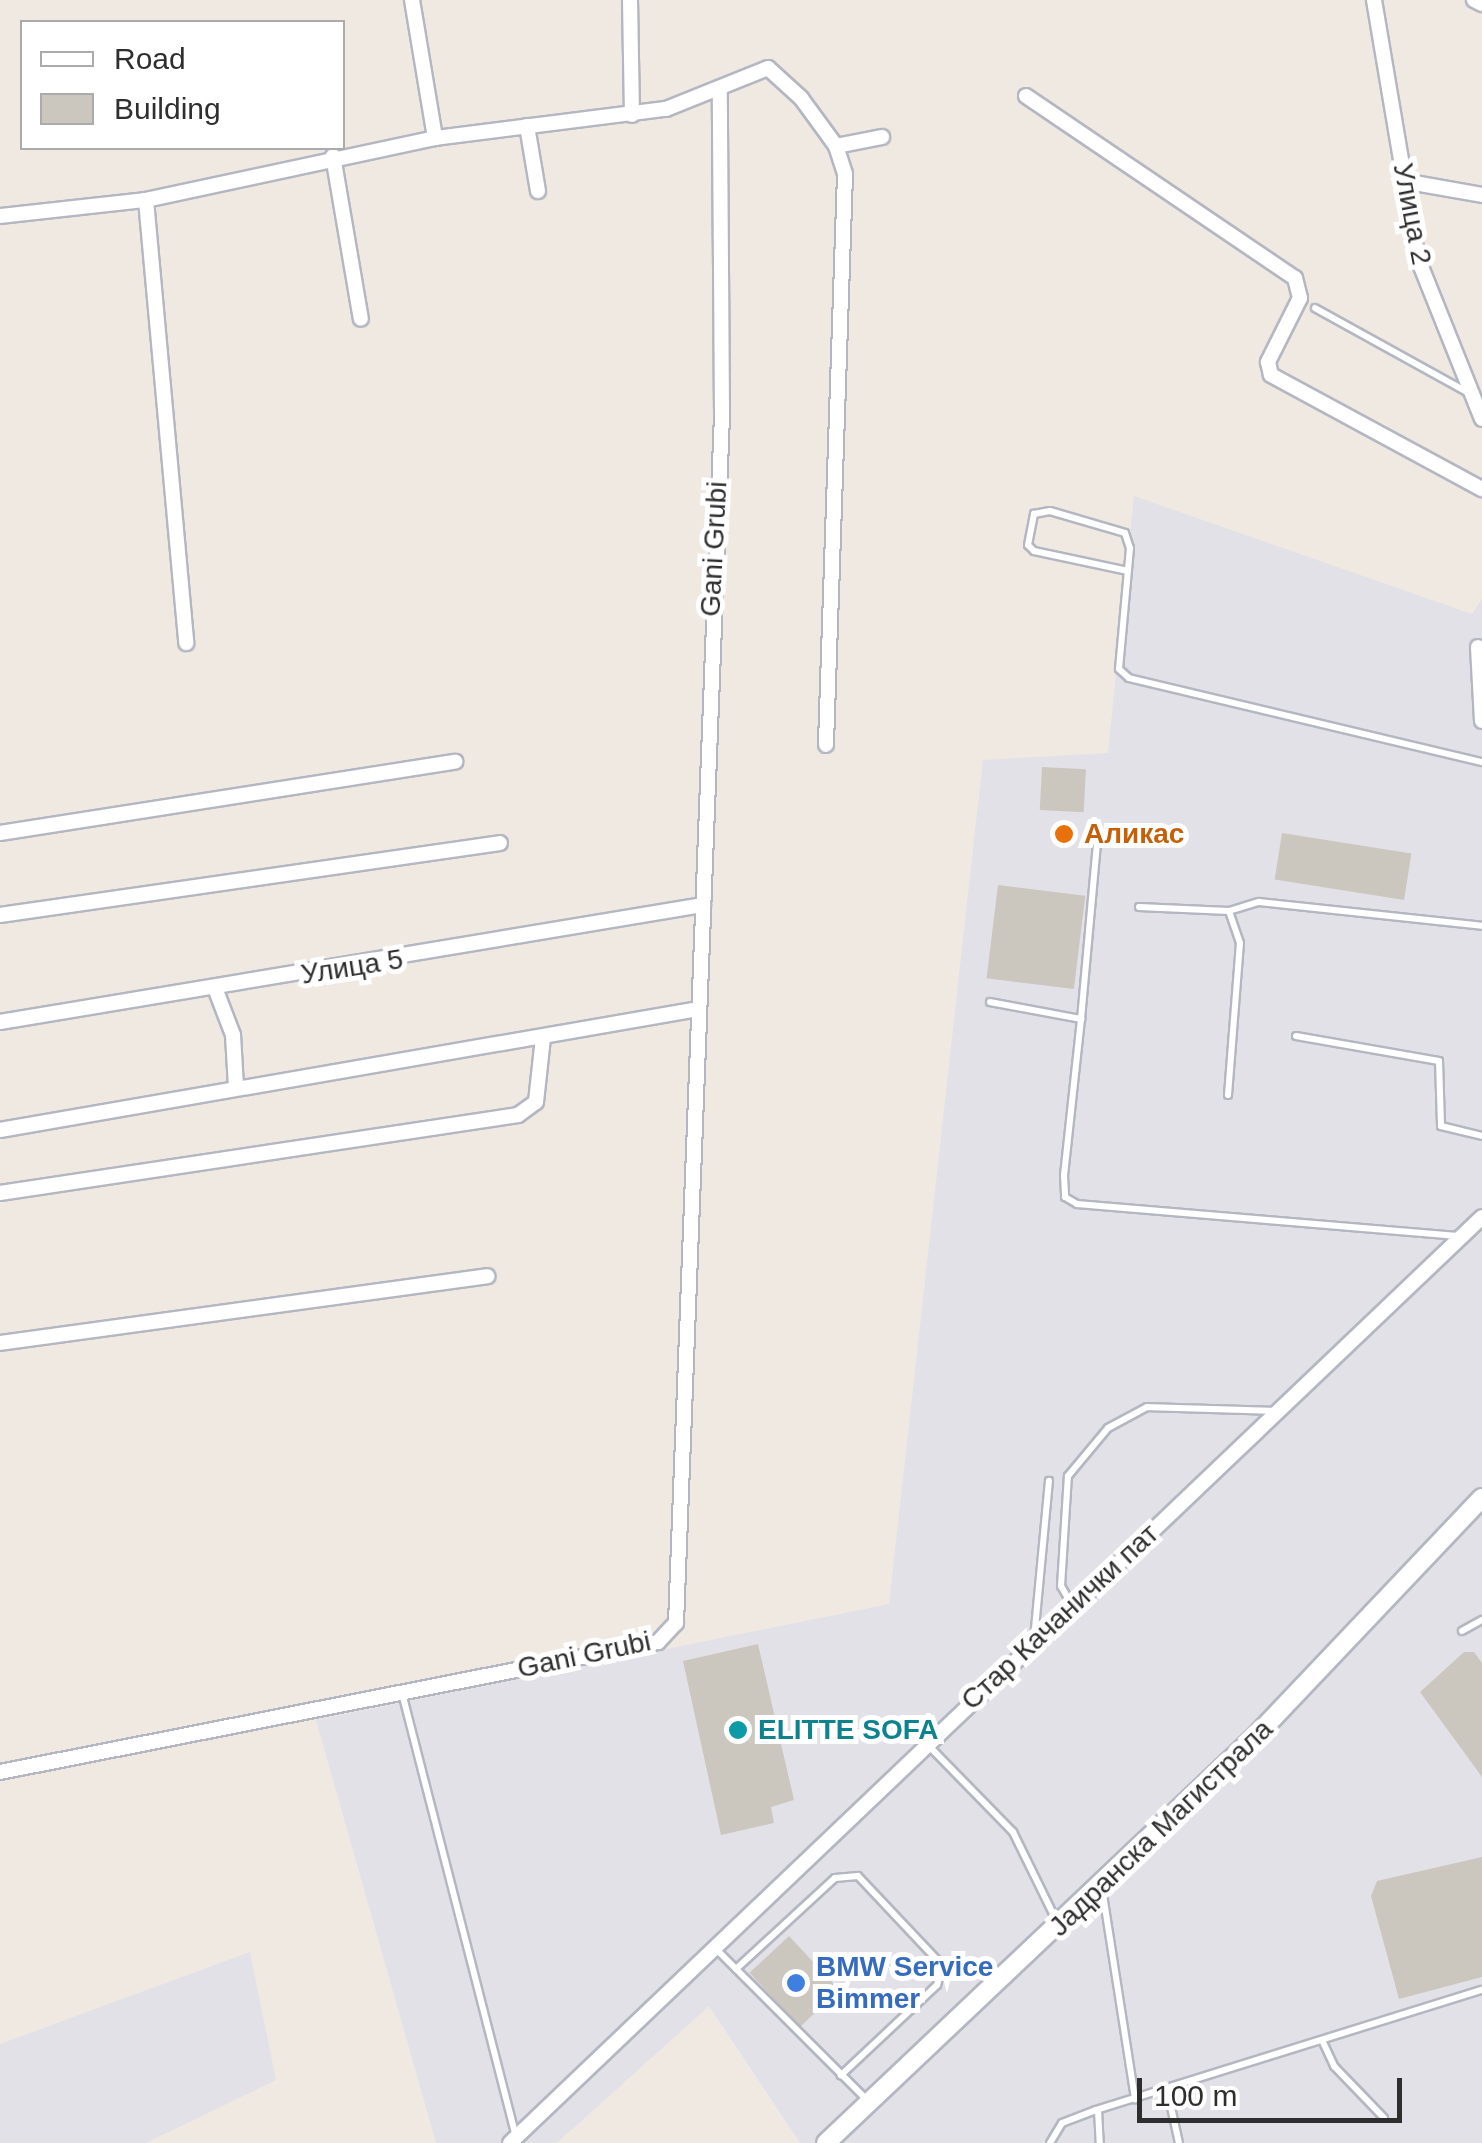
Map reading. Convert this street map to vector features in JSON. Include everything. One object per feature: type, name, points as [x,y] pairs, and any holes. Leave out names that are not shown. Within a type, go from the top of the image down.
[{"type":"street","points":[[412,0],[434,138]]},
{"type":"street","points":[[630,0],[632,115]]},
{"type":"street","name":"Улица 2","points":[[1374,0],[1418,259],[1482,419]]},
{"type":"street","points":[[1474,0],[1482,4]]},
{"type":"street","points":[[0,216],[146,200],[333,156],[434,138],[632,115],[720,88],[768,68],[801,98],[836,146],[845,194],[826,745]]},
{"type":"street","name":"Gani Grubi","points":[[0,1772],[198,1738],[402,1692],[658,1642],[676,1623],[722,412],[720,88]]},
{"type":"street","points":[[1026,96],[1294,278],[1300,298],[1268,362],[1271,375],[1482,489]]},
{"type":"street","points":[[527,126],[538,191]]},
{"type":"street","points":[[836,146],[882,137]]},
{"type":"street","points":[[333,156],[362,319]]},
{"type":"street","points":[[1403,180],[1482,195]]},
{"type":"street","points":[[146,200],[186,644]]},
{"type":"street","points":[[1478,647],[1482,721]]},
{"type":"street","points":[[0,832],[456,762]]},
{"type":"street","points":[[0,915],[500,843]]},
{"type":"street","name":"Улица 5","points":[[0,1022],[703,905]]},
{"type":"street","points":[[215,988],[233,1036],[236,1087]]},
{"type":"street","points":[[0,1130],[698,1009]]},
{"type":"street","points":[[0,1193],[518,1115],[536,1102],[543,1038]]},
{"type":"street","name":"Стар Качанички пат","points":[[513,2140],[1034,1640],[1482,1218]]},
{"type":"street","points":[[0,1343],[487,1276]]},
{"type":"street","name":"Јадранска Магистрала","points":[[826,2143],[1102,1888],[1482,1498]]},
{"type":"lane","points":[[1315,308],[1470,394]]},
{"type":"lane","points":[[1128,572],[1034,551],[1028,545],[1034,514],[1050,511],[1119,528],[1128,540],[1128,572],[1119,669],[1129,678],[1482,762]]},
{"type":"lane","points":[[1097,844],[1065,1198],[1077,1204],[1462,1236]]},
{"type":"lane","points":[[1139,908],[1229,911],[1260,902],[1482,926]]},
{"type":"lane","points":[[1228,1094],[1240,943],[1229,911]]},
{"type":"lane","points":[[990,1002],[1082,1019]]},
{"type":"lane","points":[[1296,1036],[1439,1061],[1440,1126],[1482,1136]]},
{"type":"lane","points":[[1072,1604],[1061,1586],[1068,1476],[1108,1428],[1146,1408],[1277,1411]]},
{"type":"lane","points":[[1034,1640],[1049,1481]]},
{"type":"lane","points":[[1462,1631],[1482,1620]]},
{"type":"lane","points":[[402,1692],[513,2140]]},
{"type":"lane","points":[[926,1744],[1012,1832],[1060,1928]]},
{"type":"lane","points":[[736,1969],[834,1878],[858,1876],[938,1961],[940,1974],[937,1985],[842,2075]]},
{"type":"lane","points":[[1102,1888],[1135,2099]]},
{"type":"lane","points":[[714,1947],[870,2104]]},
{"type":"lane","points":[[1050,2143],[1062,2123],[1098,2110],[1482,1990]]},
{"type":"lane","points":[[1322,2040],[1334,2066],[1384,2118]]},
{"type":"lane","points":[[1167,2089],[1179,2143]]},
{"type":"lane","points":[[1098,2110],[1100,2143]]},
{"type":"shaded area","points":[[1134,496],[1472,614],[1482,599],[1482,2143],[800,2143],[709,2006],[557,2143],[436,2143],[316,1720],[889,1604],[983,760],[1108,753]]},
{"type":"shaded area","points":[[250,1952],[276,2080],[146,2143],[0,2143],[0,2044]]},
{"type":"building","points":[[1042,767],[1086,769],[1084,812],[1040,810]]},
{"type":"building","points":[[1282,833],[1411,853],[1404,900],[1275,879]]},
{"type":"building","points":[[998,885],[1085,896],[1074,989],[987,978]]},
{"type":"building","name":"ELITTE SOFA","points":[[758,1644],[794,1800],[771,1807],[774,1823],[721,1835],[683,1661]]},
{"type":"building","points":[[1464,1652],[1474,1652],[1482,1663],[1482,1777],[1420,1692]]},
{"type":"building","points":[[1482,1857],[1482,1977],[1399,1999],[1371,1896],[1377,1881]]},
{"type":"building","name":"BMW Service Bimmer","points":[[789,1936],[839,1990],[800,2027],[750,1973]]},
{"type":"place","name":"Аликас","points":[[1064,834]]},
{"type":"place","name":"ELITTE SOFA","points":[[738,1730]]},
{"type":"place","name":"BMW Service Bimmer","points":[[796,1983]]}]
